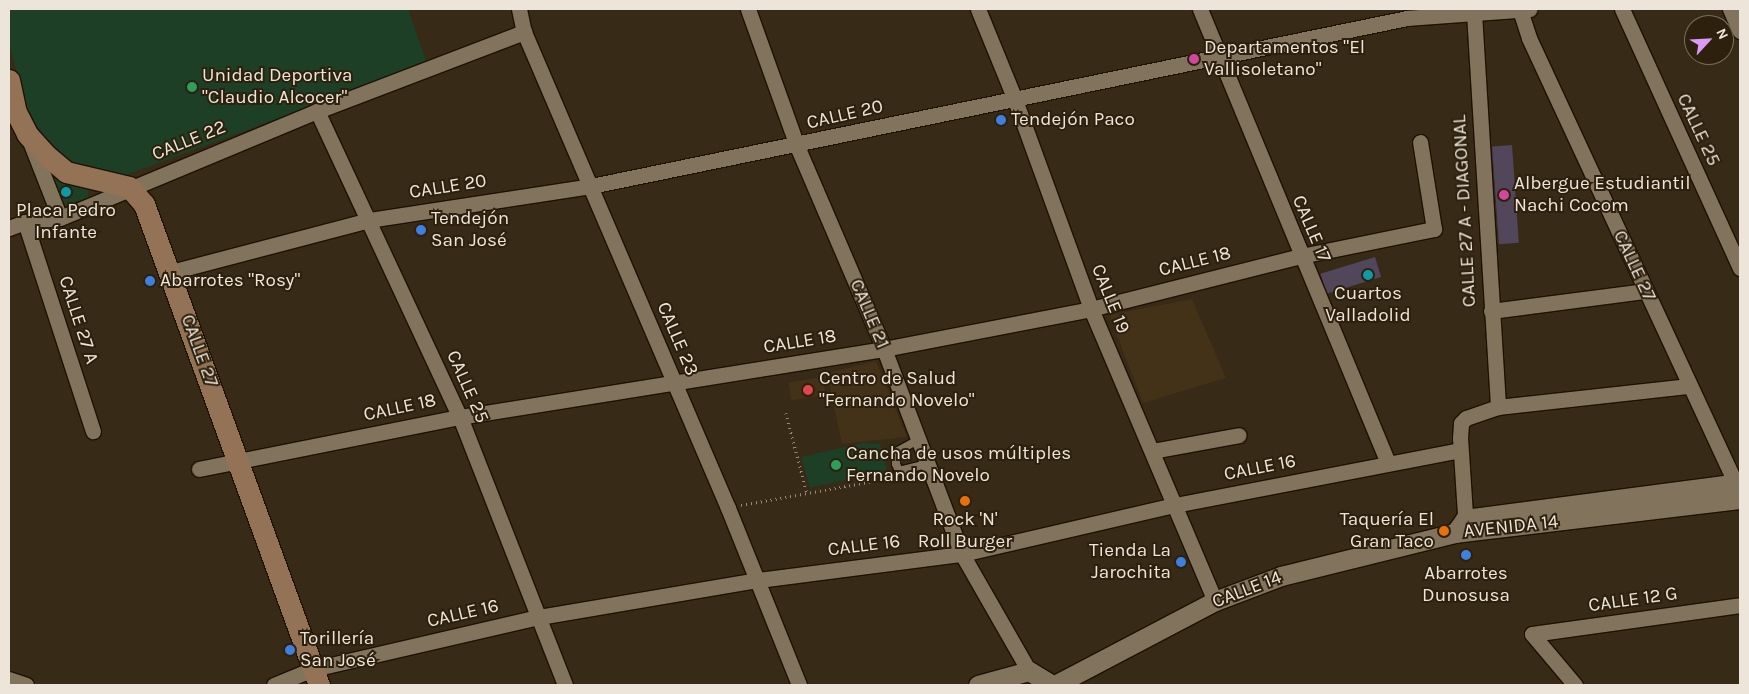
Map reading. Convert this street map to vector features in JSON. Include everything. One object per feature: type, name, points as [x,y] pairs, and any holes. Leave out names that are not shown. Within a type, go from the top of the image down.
[{"type":"main road","points":[[9,80],[12,114],[27,134],[66,172],[129,187]]},
{"type":"main road","name":"CALLE 27","points":[[129,187],[144,204],[170,272],[316,677]]},
{"type":"street","name":"CALLE 23","points":[[519,9],[524,32],[728,508],[799,685]]},
{"type":"street","name":"CALLE 21","points":[[748,9],[797,146],[884,349],[962,554],[1029,671],[1053,685]]},
{"type":"street","name":"CALLE 19","points":[[978,9],[1014,97],[1091,310],[1215,600]]},
{"type":"street","name":"CALLE 17","points":[[1200,9],[1300,256],[1388,464]]},
{"type":"street","name":"CALLE 20","points":[[170,272],[369,220],[591,186],[797,146],[1014,97],[1219,59],[1407,18],[1525,9]]},
{"type":"street","name":"CALLE 27","points":[[1525,9],[1646,291],[1739,490]]},
{"type":"street","name":"CALLE 25","points":[[1622,9],[1740,268]]},
{"type":"street","points":[[1730,9],[1740,31]]},
{"type":"street","name":"CALLE 27 A - DIAGONAL","points":[[1474,13],[1498,407]]},
{"type":"street","name":"CALLE 22","points":[[9,228],[25,222],[60,218],[129,187],[317,111],[524,32]]},
{"type":"street","name":"CALLE 25","points":[[317,111],[460,417],[565,685]]},
{"type":"street","points":[[27,134],[60,218]]},
{"type":"street","name":"CALLE 18","points":[[198,469],[460,417],[673,381],[884,349],[1091,310],[1300,256],[1434,229],[1420,142]]},
{"type":"street","name":"CALLE 27 A","points":[[25,222],[94,431]]},
{"type":"street","points":[[1491,312],[1646,291]]},
{"type":"street","points":[[1462,529],[1461,423],[1477,411],[1498,407],[1690,386]]},
{"type":"street","points":[[1152,451],[1239,435]]},
{"type":"street","name":"CALLE 16","points":[[274,685],[316,677],[539,617],[758,580],[962,554],[1175,505],[1460,450]]},
{"type":"street","name":"AVENIDA 14","points":[[1462,529],[1739,490]]},
{"type":"street","name":"CALLE 14","points":[[1053,685],[1215,600],[1281,576],[1462,529]]},
{"type":"street","name":"CALLE 12 G","points":[[1575,685],[1532,634],[1740,605]]},
{"type":"street","points":[[978,685],[1029,671]]},
{"type":"street","points":[[9,679],[26,685]]},
{"type":"lane","points":[[918,440],[896,452],[896,464],[899,471],[928,464]]},
{"type":"path","points":[[786,413],[807,493]]},
{"type":"path","points":[[728,508],[902,476]]},
{"type":"shaded area","points":[[1192,299],[1226,378],[1143,403],[1109,315]]},
{"type":"shaded area","points":[[876,361],[907,437],[842,444],[827,373]]},
{"type":"shaded area","name":"Centro de Salud \"Fernando Novelo\"","points":[[823,377],[826,395],[791,400],[788,382]]},
{"type":"green space","name":"Unidad Deportiva \"Claudio Alcocer\"","points":[[9,9],[408,9],[427,63],[126,175],[96,172],[58,155],[26,111],[9,42]]},
{"type":"green space","points":[[47,170],[88,190],[88,198],[60,206]]},
{"type":"green space","name":"Cancha de usos múltiples Fernando Novelo","points":[[863,443],[880,444],[887,470],[810,488],[801,457]]},
{"type":"building","name":"Albergue Estudiantil Nachi Cocom","points":[[1512,145],[1519,243],[1499,244],[1492,146]]},
{"type":"building","name":"Cuartos Valladolid","points":[[1375,257],[1381,277],[1327,294],[1320,274]]},
{"type":"place","name":"Departamentos \"El Vallisoletano\"","points":[[1194,59]]},
{"type":"place","name":"Unidad Deportiva \"Claudio Alcocer\"","points":[[192,87]]},
{"type":"place","name":"Tendejón Paco","points":[[1001,120]]},
{"type":"place","name":"Placa Pedro Infante","points":[[66,192]]},
{"type":"place","name":"Albergue Estudiantil Nachi Cocom","points":[[1504,195]]},
{"type":"place","name":"Tendejón San José","points":[[421,230]]},
{"type":"place","name":"Cuartos Valladolid","points":[[1368,275]]},
{"type":"place","name":"Abarrotes \"Rosy\"","points":[[150,281]]},
{"type":"place","name":"Centro de Salud \"Fernando Novelo\"","points":[[808,390]]},
{"type":"place","name":"Cancha de usos múltiples Fernando Novelo","points":[[836,465]]},
{"type":"place","name":"Rock 'N' Roll Burger","points":[[965,501]]},
{"type":"place","name":"Taquería El Gran Taco","points":[[1444,531]]},
{"type":"place","name":"Abarrotes Dunosusa","points":[[1466,555]]},
{"type":"place","name":"Tienda La Jarochita","points":[[1181,562]]},
{"type":"place","name":"Torillería San José","points":[[290,650]]}]
